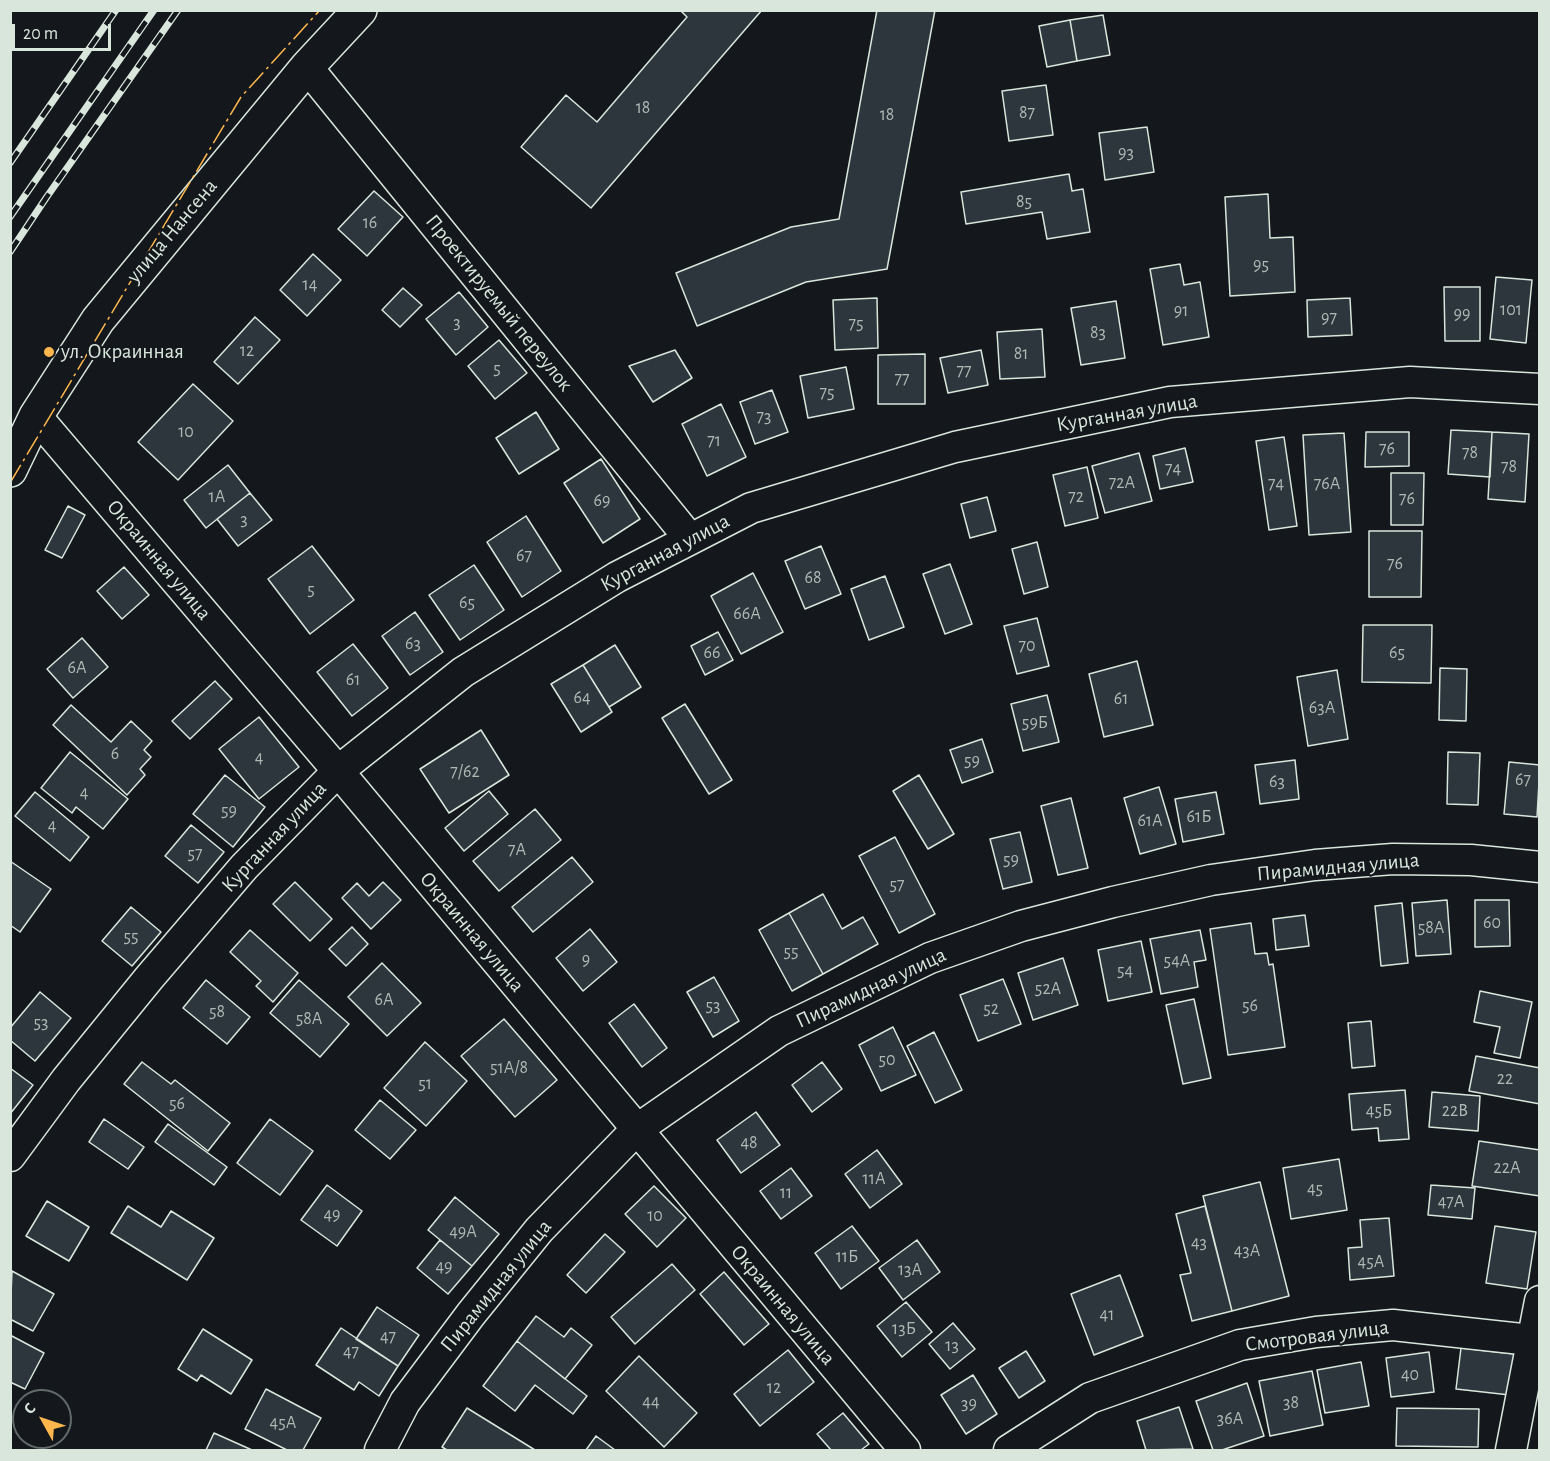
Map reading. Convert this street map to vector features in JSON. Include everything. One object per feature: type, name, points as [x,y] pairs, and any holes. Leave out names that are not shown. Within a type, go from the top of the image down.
[{"type":"main road","name":"улица Нансена","points":[[10,470],[36,416],[98,320],[308,67],[360,10]]},
{"type":"street","name":"Проектируемый переулок","points":[[308,67],[690,539]]},
{"type":"street","name":"Курганная улица","points":[[10,1156],[66,1080],[149,978],[244,867],[338,771],[464,672],[617,577],[751,508],[955,447],[1170,402],[1410,382],[1539,389]]},
{"type":"street","name":"Окраинная улица","points":[[36,416],[338,771],[905,1450]]},
{"type":"street","name":"Пирамидная улица","points":[[380,1450],[405,1402],[471,1314],[539,1230],[636,1130],[779,1032],[930,958],[1021,926],[1211,880],[1314,865],[1393,859],[1449,860],[1539,867]]},
{"type":"street","points":[[1511,1450],[1535,1340],[1539,1301]]},
{"type":"street","name":"Смотровая улица","points":[[1009,1450],[1090,1398],[1240,1345],[1316,1332],[1393,1325],[1535,1340]]},
{"type":"building","points":[[680,10],[762,10],[591,208],[521,147],[566,95],[597,122],[687,17]]},
{"type":"building","points":[[877,10],[935,10],[887,269],[806,282],[697,326],[676,273],[791,227],[839,219]]},
{"type":"building","points":[[1103,15],[1110,55],[1077,61],[1070,20]]},
{"type":"building","points":[[1070,20],[1077,61],[1047,67],[1039,26]]},
{"type":"building","points":[[1046,85],[1053,135],[1009,141],[1002,91]]},
{"type":"building","points":[[1147,127],[1154,172],[1105,180],[1099,133]]},
{"type":"building","points":[[1069,174],[1072,191],[1083,189],[1090,232],[1047,239],[1042,212],[966,224],[961,192]]},
{"type":"building","points":[[374,191],[403,217],[367,256],[338,229]]},
{"type":"building","points":[[1268,194],[1270,238],[1293,237],[1295,292],[1230,296],[1225,197]]},
{"type":"building","points":[[313,254],[341,280],[307,316],[280,290]]},
{"type":"building","points":[[1180,264],[1184,285],[1200,282],[1209,337],[1163,345],[1150,269]]},
{"type":"building","points":[[1496,277],[1532,280],[1526,343],[1490,339]]},
{"type":"building","points":[[1444,287],[1480,287],[1480,341],[1445,341]]},
{"type":"building","points":[[403,288],[422,305],[400,327],[382,310]]},
{"type":"building","points":[[459,292],[488,327],[456,355],[426,319]]},
{"type":"building","points":[[877,298],[878,348],[835,350],[833,300]]},
{"type":"building","points":[[1350,298],[1352,335],[1308,337],[1307,300]]},
{"type":"building","points":[[1116,301],[1125,358],[1081,365],[1071,308]]},
{"type":"building","points":[[255,317],[280,340],[238,384],[214,362]]},
{"type":"building","points":[[1042,329],[1045,377],[1000,379],[997,332]]},
{"type":"building","points":[[499,340],[527,373],[495,399],[468,366]]},
{"type":"building","points":[[675,350],[692,378],[653,402],[629,366]]},
{"type":"building","points":[[981,350],[988,385],[948,393],[940,358]]},
{"type":"building","points":[[925,354],[925,404],[878,404],[878,355]]},
{"type":"building","points":[[846,367],[854,409],[808,418],[800,376]]},
{"type":"building","points":[[193,384],[233,421],[178,480],[138,442]]},
{"type":"building","points":[[772,390],[788,432],[755,444],[740,402]]},
{"type":"building","points":[[721,404],[746,457],[707,476],[682,424]]},
{"type":"building","points":[[536,412],[559,449],[519,474],[496,438]]},
{"type":"building","points":[[1451,430],[1492,432],[1490,477],[1448,474]]},
{"type":"building","points":[[1366,432],[1409,432],[1409,466],[1365,467]]},
{"type":"building","points":[[1492,432],[1529,434],[1525,502],[1488,499]]},
{"type":"building","points":[[1344,433],[1351,532],[1309,535],[1303,435]]},
{"type":"building","points":[[1284,437],[1297,526],[1269,530],[1256,441]]},
{"type":"building","points":[[1185,448],[1193,482],[1160,489],[1153,456]]},
{"type":"building","points":[[1139,453],[1152,501],[1105,513],[1092,466]]},
{"type":"building","points":[[601,459],[640,519],[603,543],[564,483]]},
{"type":"building","points":[[228,465],[250,493],[206,528],[184,500]]},
{"type":"building","points":[[1087,467],[1098,518],[1065,526],[1053,475]]},
{"type":"building","points":[[1391,473],[1424,473],[1423,525],[1391,525]]},
{"type":"building","points":[[250,493],[272,520],[238,546],[217,519]]},
{"type":"building","points":[[987,497],[996,531],[970,538],[961,504]]},
{"type":"building","points":[[68,506],[85,515],[62,558],[45,550]]},
{"type":"building","points":[[526,516],[561,571],[522,597],[487,542]]},
{"type":"building","points":[[1369,531],[1422,531],[1421,597],[1369,597]]},
{"type":"building","points":[[1037,542],[1048,587],[1024,594],[1012,549]]},
{"type":"building","points":[[312,546],[354,600],[310,634],[268,579]]},
{"type":"building","points":[[821,546],[841,594],[805,609],[785,561]]},
{"type":"building","points":[[950,564],[972,624],[945,634],[923,574]]},
{"type":"building","points":[[474,565],[504,610],[460,640],[429,595]]},
{"type":"building","points":[[124,567],[149,595],[122,619],[97,591]]},
{"type":"building","points":[[753,573],[783,632],[741,654],[711,596]]},
{"type":"building","points":[[885,576],[904,627],[869,640],[851,589]]},
{"type":"building","points":[[415,612],[443,652],[410,675],[382,636]]},
{"type":"building","points":[[1037,618],[1049,666],[1017,674],[1004,626]]},
{"type":"building","points":[[1363,625],[1432,625],[1431,683],[1362,682]]},
{"type":"building","points":[[718,632],[733,660],[705,675],[691,646]]},
{"type":"building","points":[[82,638],[108,667],[73,698],[47,669]]},
{"type":"building","points":[[353,644],[388,688],[352,716],[317,672]]},
{"type":"building","points":[[615,645],[641,687],[609,707],[583,665]]},
{"type":"building","points":[[1137,661],[1153,725],[1104,737],[1089,674]]},
{"type":"building","points":[[583,665],[612,712],[581,732],[551,684]]},
{"type":"building","points":[[1440,668],[1467,669],[1466,721],[1439,720]]},
{"type":"building","points":[[1337,670],[1348,739],[1308,746],[1297,677]]},
{"type":"building","points":[[215,681],[232,699],[190,739],[172,721]]},
{"type":"building","points":[[1047,695],[1059,742],[1023,751],[1011,704]]},
{"type":"building","points":[[685,704],[732,780],[709,794],[662,718]]},
{"type":"building","points":[[71,705],[111,742],[131,721],[152,741],[144,750],[151,757],[140,769],[145,775],[127,795],[53,725]]},
{"type":"building","points":[[259,717],[299,767],[259,799],[219,749]]},
{"type":"building","points":[[481,730],[509,775],[449,813],[420,769]]},
{"type":"building","points":[[982,739],[993,772],[962,783],[950,750]]},
{"type":"building","points":[[70,752],[128,799],[103,829],[76,807],[72,813],[41,788]]},
{"type":"building","points":[[1448,752],[1480,753],[1478,805],[1447,804]]},
{"type":"building","points":[[1295,760],[1299,799],[1260,804],[1255,765]]},
{"type":"building","points":[[1509,762],[1540,765],[1537,817],[1504,814]]},
{"type":"building","points":[[225,775],[265,807],[233,847],[193,814]]},
{"type":"building","points":[[919,775],[954,834],[928,849],[893,791]]},
{"type":"building","points":[[1159,787],[1176,844],[1140,854],[1124,798]]},
{"type":"building","points":[[489,791],[508,814],[464,851],[445,828]]},
{"type":"building","points":[[35,792],[89,837],[70,861],[15,816]]},
{"type":"building","points":[[1216,792],[1224,834],[1183,842],[1175,799]]},
{"type":"building","points":[[1071,798],[1088,868],[1058,875],[1041,806]]},
{"type":"building","points":[[535,809],[561,840],[499,891],[473,861]]},
{"type":"building","points":[[191,825],[224,852],[198,883],[165,856]]},
{"type":"building","points":[[1020,832],[1032,882],[1003,889],[990,839]]},
{"type":"building","points":[[895,837],[935,914],[899,933],[859,856]]},
{"type":"building","points":[[572,857],[593,882],[533,932],[512,907]]},
{"type":"building","points":[[10,861],[51,889],[20,932],[10,925]]},
{"type":"building","points":[[295,882],[332,919],[310,941],[273,904]]},
{"type":"building","points":[[383,882],[401,900],[371,929],[342,898],[357,883],[369,896]]},
{"type":"building","points":[[823,894],[842,929],[863,917],[878,944],[823,974],[789,913]]},
{"type":"building","points":[[1447,900],[1451,954],[1416,956],[1412,903]]},
{"type":"building","points":[[1475,900],[1509,900],[1510,946],[1475,947]]},
{"type":"building","points":[[1402,903],[1408,963],[1381,966],[1375,906]]},
{"type":"building","points":[[131,907],[161,932],[132,966],[102,941]]},
{"type":"building","points":[[789,913],[823,974],[792,991],[759,930]]},
{"type":"building","points":[[1305,915],[1309,946],[1276,950],[1273,919]]},
{"type":"building","points":[[1251,923],[1255,954],[1267,953],[1269,965],[1273,964],[1285,1047],[1228,1055],[1210,929]]},
{"type":"building","points":[[352,927],[368,944],[346,966],[329,949]]},
{"type":"building","points":[[590,929],[617,962],[583,991],[556,958]]},
{"type":"building","points":[[250,930],[298,973],[273,1002],[256,986],[261,981],[230,952]]},
{"type":"building","points":[[1200,930],[1206,960],[1194,962],[1198,987],[1161,994],[1150,939]]},
{"type":"building","points":[[1141,941],[1152,992],[1108,1001],[1098,950]]},
{"type":"building","points":[[1063,958],[1078,1005],[1033,1020],[1018,973]]},
{"type":"building","points":[[382,963],[421,1003],[387,1036],[348,997]]},
{"type":"building","points":[[714,977],[739,1021],[713,1037],[687,992]]},
{"type":"building","points":[[1003,979],[1021,1024],[978,1041],[960,995]]},
{"type":"building","points":[[206,980],[250,1017],[227,1044],[183,1008]]},
{"type":"building","points":[[299,980],[349,1024],[320,1057],[270,1013]]},
{"type":"building","points":[[1480,991],[1532,1002],[1520,1058],[1494,1053],[1500,1027],[1474,1022]]},
{"type":"building","points":[[40,992],[71,1018],[35,1061],[10,1040],[10,1028]]},
{"type":"building","points":[[1194,999],[1211,1078],[1183,1084],[1166,1005]]},
{"type":"building","points":[[634,1004],[667,1048],[642,1067],[609,1023]]},
{"type":"building","points":[[504,1019],[557,1080],[515,1117],[461,1056]]},
{"type":"building","points":[[1371,1021],[1375,1066],[1352,1068],[1348,1023]]},
{"type":"building","points":[[893,1027],[916,1075],[881,1091],[859,1045]]},
{"type":"building","points":[[934,1032],[962,1090],[935,1103],[907,1046]]},
{"type":"building","points":[[425,1042],[467,1081],[426,1126],[384,1088]]},
{"type":"building","points":[[1476,1056],[1540,1068],[1540,1104],[1469,1091]]},
{"type":"building","points":[[142,1062],[171,1084],[175,1080],[230,1123],[208,1151],[124,1084]]},
{"type":"building","points":[[822,1062],[842,1089],[812,1112],[792,1085]]},
{"type":"building","points":[[10,1068],[33,1085],[10,1114]]},
{"type":"building","points":[[1405,1090],[1409,1139],[1379,1141],[1378,1128],[1352,1130],[1349,1094]]},
{"type":"building","points":[[1432,1092],[1480,1096],[1478,1131],[1429,1127]]},
{"type":"building","points":[[380,1100],[416,1130],[390,1159],[355,1130]]},
{"type":"building","points":[[756,1112],[780,1145],[741,1173],[717,1140]]},
{"type":"building","points":[[104,1119],[144,1147],[128,1169],[89,1142]]},
{"type":"building","points":[[270,1119],[313,1151],[280,1195],[237,1163]]},
{"type":"building","points":[[168,1124],[227,1167],[214,1185],[155,1142]]},
{"type":"building","points":[[1479,1141],[1540,1150],[1540,1196],[1472,1186]]},
{"type":"building","points":[[877,1150],[902,1184],[870,1208],[845,1174]]},
{"type":"building","points":[[1339,1159],[1347,1210],[1291,1219],[1283,1168]]},
{"type":"building","points":[[791,1168],[812,1196],[781,1219],[760,1191]]},
{"type":"building","points":[[1260,1182],[1289,1296],[1232,1311],[1203,1196]]},
{"type":"building","points":[[327,1185],[362,1211],[337,1246],[301,1220]]},
{"type":"building","points":[[1431,1185],[1475,1188],[1472,1219],[1428,1215]]},
{"type":"building","points":[[654,1186],[686,1218],[657,1247],[625,1214]]},
{"type":"building","points":[[455,1197],[499,1234],[472,1266],[428,1230]]},
{"type":"building","points":[[47,1201],[89,1227],[69,1261],[26,1236]]},
{"type":"building","points":[[128,1206],[161,1227],[171,1211],[214,1238],[187,1280],[111,1233]]},
{"type":"building","points":[[1205,1206],[1232,1311],[1192,1321],[1180,1275],[1191,1273],[1176,1214]]},
{"type":"building","points":[[1389,1218],[1394,1276],[1350,1280],[1348,1248],[1362,1247],[1360,1220]]},
{"type":"building","points":[[852,1226],[879,1261],[841,1289],[815,1253]]},
{"type":"building","points":[[1495,1226],[1536,1232],[1527,1289],[1486,1283]]},
{"type":"building","points":[[605,1234],[625,1252],[586,1293],[567,1275]]},
{"type":"building","points":[[440,1240],[472,1266],[448,1294],[417,1268]]},
{"type":"building","points":[[917,1240],[940,1272],[903,1300],[879,1268]]},
{"type":"building","points":[[672,1264],[695,1290],[635,1344],[611,1317]]},
{"type":"building","points":[[12,1271],[54,1294],[33,1331],[10,1319]]},
{"type":"building","points":[[724,1272],[769,1324],[744,1345],[700,1294]]},
{"type":"building","points":[[1120,1275],[1143,1336],[1094,1355],[1071,1294]]},
{"type":"building","points":[[906,1302],[932,1332],[902,1357],[877,1326]]},
{"type":"building","points":[[377,1307],[419,1335],[398,1366],[356,1339]]},
{"type":"building","points":[[536,1316],[564,1337],[571,1328],[592,1345],[565,1379],[517,1341]]},
{"type":"building","points":[[953,1323],[975,1349],[950,1369],[929,1344]]},
{"type":"building","points":[[341,1328],[398,1366],[379,1396],[359,1382],[354,1390],[316,1365]]},
{"type":"building","points":[[203,1329],[252,1360],[231,1394],[201,1375],[197,1381],[178,1369]]},
{"type":"building","points":[[10,1335],[44,1353],[25,1389],[10,1382]]},
{"type":"building","points":[[517,1341],[587,1396],[573,1414],[535,1385],[515,1411],[483,1386]]},
{"type":"building","points":[[1461,1348],[1515,1354],[1510,1395],[1456,1389]]},
{"type":"building","points":[[788,1350],[814,1382],[760,1426],[734,1394]]},
{"type":"building","points":[[1026,1351],[1045,1381],[1019,1398],[999,1368]]},
{"type":"building","points":[[1429,1352],[1434,1392],[1391,1397],[1386,1358]]},
{"type":"building","points":[[639,1356],[697,1413],[664,1447],[606,1391]]},
{"type":"building","points":[[1361,1362],[1369,1406],[1325,1413],[1317,1370]]},
{"type":"building","points":[[1312,1371],[1323,1425],[1270,1436],[1259,1381]]},
{"type":"building","points":[[973,1375],[997,1414],[966,1434],[941,1395]]},
{"type":"building","points":[[1247,1383],[1264,1436],[1222,1450],[1213,1450],[1196,1401]]},
{"type":"building","points":[[266,1389],[321,1418],[303,1450],[287,1450],[245,1429]]},
{"type":"building","points":[[1179,1407],[1193,1449],[1146,1450],[1137,1421]]},
{"type":"building","points":[[467,1408],[535,1450],[447,1450],[442,1447]]},
{"type":"building","points":[[1397,1408],[1479,1409],[1478,1447],[1396,1446]]},
{"type":"building","points":[[843,1413],[869,1444],[861,1450],[831,1450],[817,1434]]},
{"type":"building","points":[[214,1433],[252,1450],[206,1450]]},
{"type":"building","points":[[596,1436],[615,1450],[586,1450]]},
{"type":"railway","points":[[10,163],[116,10]]},
{"type":"railway","points":[[10,217],[154,10]]},
{"type":"railway","points":[[10,252],[178,10]]},
{"type":"power","points":[[10,483],[241,97],[320,10]]},
{"type":"place","name":"ул. Окраинная","points":[[49,352]]}]
